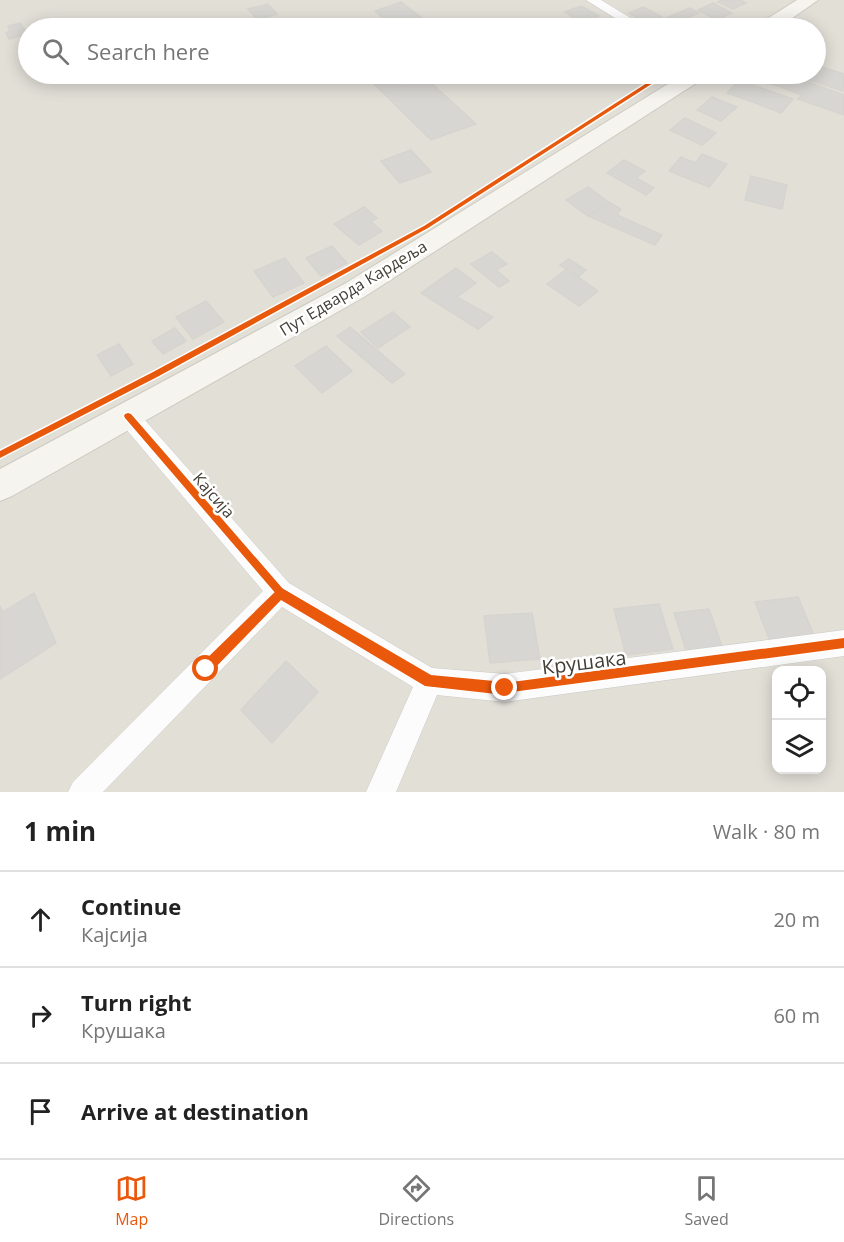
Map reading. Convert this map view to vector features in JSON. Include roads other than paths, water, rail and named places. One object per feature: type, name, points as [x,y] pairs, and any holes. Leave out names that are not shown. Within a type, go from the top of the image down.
[{"type":"main road","points":[[781,18],[809,0]]},
{"type":"main road","name":"Пут Едварда Кардеља","points":[[0,486],[355,290],[681,84]]},
{"type":"street","points":[[592,0],[623,18]]},
{"type":"street","name":"Кајсија","points":[[128,416],[280,592]]},
{"type":"street","points":[[82,792],[280,592]]},
{"type":"street","name":"Крушака","points":[[280,592],[429,681],[505,688],[844,643]]},
{"type":"street","points":[[381,792],[429,681]]}]
